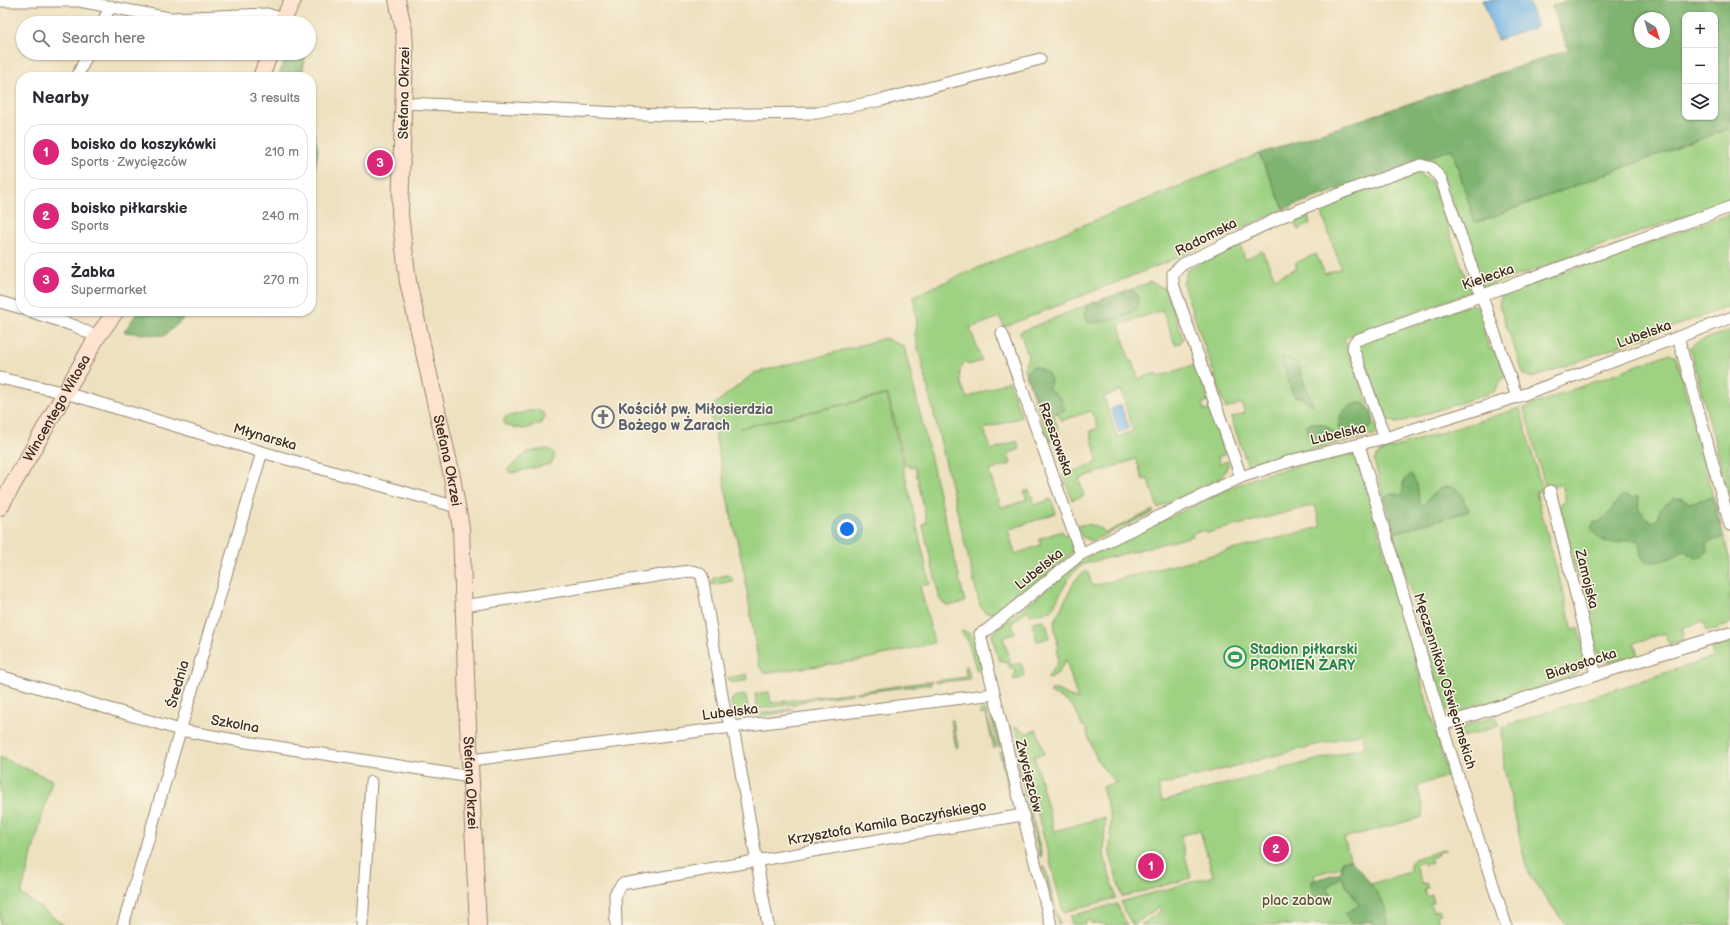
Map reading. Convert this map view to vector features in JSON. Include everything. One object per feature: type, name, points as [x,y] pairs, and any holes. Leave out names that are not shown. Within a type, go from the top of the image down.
[{"type":"street","points":[[285,16],[293,0]]},
{"type":"street","name":"Stefana Okrzei","points":[[397,0],[402,17],[405,51],[405,103],[400,214],[408,282],[451,472],[460,528],[478,925]]},
{"type":"street","points":[[402,17],[404,0]]},
{"type":"street","points":[[0,1],[80,1],[159,16]]},
{"type":"street","points":[[106,16],[111,6]]},
{"type":"street","points":[[218,16],[267,14],[271,16]]},
{"type":"street","points":[[405,103],[664,115],[817,113],[882,100],[1040,59]]},
{"type":"street","points":[[79,72],[85,60]]},
{"type":"street","points":[[263,72],[267,60]]},
{"type":"street","name":"Radomska","points":[[1241,477],[1173,284],[1173,274],[1183,264],[1281,217],[1357,187],[1421,165],[1432,168],[1441,179],[1482,295]]},
{"type":"street","name":"Kielecka","points":[[1385,438],[1353,348],[1354,342],[1358,339],[1730,207]]},
{"type":"street","points":[[1482,295],[1518,397]]},
{"type":"street","points":[[0,302],[16,307]]},
{"type":"street","points":[[44,316],[75,326],[97,337]]},
{"type":"street","name":"Wincentego Witosa","points":[[0,507],[97,337],[112,316]]},
{"type":"street","name":"Lubelska","points":[[980,634],[987,630],[1081,554],[1241,477],[1297,459],[1385,438],[1518,397],[1730,318]]},
{"type":"street","name":"Rzeszowska","points":[[1002,334],[1081,554]]},
{"type":"street","points":[[1678,337],[1730,525]]},
{"type":"street","name":"Młynarska","points":[[0,378],[66,393],[262,452],[457,507]]},
{"type":"street","name":"Męczenników Oświęcimskich","points":[[1359,445],[1442,725],[1506,925]]},
{"type":"street","name":"Średnia","points":[[124,925],[262,452]]},
{"type":"street","name":"Zamojska","points":[[1550,491],[1596,675]]},
{"type":"street","points":[[463,606],[675,573],[696,571],[702,576],[725,713],[733,727],[768,925]]},
{"type":"street","name":"Białostocka","points":[[1442,725],[1730,633]]},
{"type":"street","name":"Zwycięzców","points":[[980,634],[1051,925]]},
{"type":"street","name":"Szkolna","points":[[0,676],[180,730],[246,742],[471,777]]},
{"type":"street","name":"Lubelska","points":[[471,760],[994,694]]},
{"type":"street","points":[[362,925],[371,782]]},
{"type":"street","name":"Krzysztofa Kamila Baczyńskiego","points":[[616,925],[615,894],[622,884],[1023,815]]},
{"type":"green space","points":[[1567,0],[1730,0],[1730,128],[1475,223],[1452,149],[1284,209],[1259,154],[1568,50],[1552,6]]},
{"type":"green space","points":[[284,60],[305,60],[303,72],[280,72]]},
{"type":"green space","points":[[1730,128],[1730,200],[1483,288],[1443,175],[1415,162],[1452,149],[1475,223]]},
{"type":"green space","points":[[316,142],[318,149],[316,161]]},
{"type":"green space","points":[[1259,154],[1284,209],[1167,262],[1004,327],[1000,317],[970,328],[982,361],[968,365],[966,361],[962,365],[960,370],[960,379],[967,398],[1009,381],[1022,417],[984,429],[991,450],[1017,441],[1020,449],[1008,454],[1011,464],[999,467],[989,472],[1001,507],[1012,505],[1027,499],[1024,492],[1029,490],[1035,505],[1051,499],[1056,513],[1008,530],[1015,554],[1041,545],[1039,539],[1062,531],[1064,535],[1071,537],[1072,546],[1072,551],[1067,558],[1003,610],[996,613],[985,612],[980,606],[915,335],[917,322],[913,296],[982,266]]},
{"type":"green space","points":[[1415,172],[1431,181],[1471,292],[1344,338],[1379,434],[1248,466],[1231,418],[1245,413],[1241,403],[1226,409],[1183,284],[1187,270],[1240,244],[1245,259],[1262,251],[1275,278],[1297,268],[1295,263],[1316,254],[1325,274],[1341,268],[1320,207]]},
{"type":"green space","points":[[1307,213],[1310,224],[1298,230],[1293,219]]},
{"type":"green space","points":[[1730,214],[1730,306],[1532,378],[1524,375],[1499,305],[1502,294]]},
{"type":"green space","points":[[1151,282],[1166,289],[1183,338],[1180,343],[1175,344],[1162,310],[1119,325],[1130,362],[1133,361],[1139,379],[1157,373],[1158,377],[1196,364],[1208,401],[1202,404],[1205,411],[1211,409],[1225,454],[1218,457],[1220,464],[1227,461],[1229,464],[1221,478],[1158,508],[1148,479],[1143,480],[1136,459],[1079,479],[1084,496],[1072,500],[1063,475],[1098,462],[1090,431],[1098,428],[1091,411],[1061,421],[1058,413],[1054,414],[1059,433],[1050,442],[1024,369],[1028,356],[1020,332],[1087,305]],"holes":[[[1121,390],[1133,431],[1117,437],[1104,397]]]},
{"type":"green space","points":[[1131,289],[1138,295],[1138,307],[1126,317],[1097,323],[1087,322],[1084,315],[1087,305]]},
{"type":"green space","points":[[1472,304],[1481,308],[1489,328],[1483,330],[1490,350],[1495,348],[1505,377],[1501,379],[1494,392],[1397,423],[1386,419],[1362,352],[1359,353],[1362,343],[1412,324],[1413,327],[1427,322],[1426,320]]},
{"type":"green space","points":[[135,316],[186,316],[164,336],[124,332]]},
{"type":"green space","points":[[1730,330],[1730,499],[1690,348],[1695,343]]},
{"type":"green space","points":[[885,338],[904,346],[965,602],[948,606],[940,600],[923,526],[924,523],[927,523],[915,467],[905,465],[888,394],[740,428],[887,395],[930,584],[920,586],[934,643],[857,661],[764,673],[759,666],[743,566],[724,484],[710,411],[711,407],[754,373]]},
{"type":"green space","points":[[1670,353],[1676,357],[1730,561],[1730,624],[1706,632],[1703,621],[1682,628],[1684,635],[1682,640],[1669,644],[1665,633],[1634,643],[1638,656],[1624,660],[1606,660],[1600,656],[1596,650],[1588,619],[1592,615],[1591,608],[1585,607],[1581,590],[1586,586],[1584,578],[1577,577],[1560,504],[1566,500],[1562,484],[1546,489],[1524,408]]},
{"type":"green space","points":[[1281,358],[1290,359],[1299,363],[1303,379],[1313,405],[1304,400],[1303,397],[1296,397],[1293,395]]},
{"type":"green space","points":[[1034,366],[1048,373],[1051,381],[1049,389],[1061,398],[1065,410],[1042,418],[1026,373]]},
{"type":"green space","points":[[1363,403],[1372,413],[1372,426],[1367,429],[1350,430],[1342,433],[1338,427],[1340,417],[1344,410]]},
{"type":"green space","points":[[1520,408],[1542,490],[1536,492],[1573,630],[1578,628],[1586,655],[1583,665],[1574,675],[1517,696],[1452,715],[1443,708],[1374,461],[1380,452]]},
{"type":"green space","points":[[537,409],[543,413],[545,417],[540,424],[524,429],[506,426],[504,422],[505,417]]},
{"type":"green space","points":[[1312,423],[1319,423],[1327,427],[1335,434],[1335,440],[1330,442],[1323,437],[1315,439],[1310,438],[1305,427]]},
{"type":"green space","points":[[546,449],[551,450],[554,453],[554,460],[550,464],[511,473],[507,470],[528,452]]},
{"type":"green space","name":"plac zabaw","points":[[1352,454],[1358,460],[1448,776],[1417,786],[1423,809],[1423,817],[1344,838],[1350,859],[1342,861],[1341,867],[1314,875],[1322,901],[1327,901],[1327,887],[1341,877],[1359,905],[1350,922],[1354,923],[1351,925],[1141,925],[1162,910],[1159,907],[1133,925],[1123,909],[1121,902],[1213,876],[1200,830],[1180,836],[1191,878],[1122,897],[1110,854],[1111,818],[1102,787],[1117,782],[1110,777],[1100,764],[1093,750],[1085,726],[1082,726],[1071,706],[1063,699],[1051,694],[1051,690],[1057,690],[1078,700],[1066,660],[1058,673],[1048,679],[1058,662],[1057,636],[1054,623],[1076,579],[1088,571],[1092,586],[1321,527],[1315,505],[1207,533],[1206,530],[1192,533],[1193,536],[1084,564],[1071,574],[1052,609],[1047,612],[1030,615],[1028,610],[1012,623],[1015,634],[1003,637],[1011,665],[1021,663],[1025,677],[1014,680],[1013,676],[1016,673],[1015,670],[1011,669],[1007,662],[999,660],[991,634],[1085,558],[1234,486],[1265,474]],"holes":[[[1362,733],[1365,747],[1162,801],[1158,786]]]},
{"type":"green space","points":[[1411,474],[1417,484],[1420,504],[1423,505],[1439,488],[1450,487],[1460,492],[1466,506],[1468,506],[1469,511],[1394,533],[1384,500],[1390,494],[1403,495],[1403,482]]},
{"type":"green space","points":[[1623,495],[1627,495],[1631,498],[1637,496],[1639,498],[1638,508],[1650,522],[1658,519],[1660,509],[1675,498],[1681,498],[1688,503],[1713,497],[1724,537],[1706,543],[1707,550],[1700,557],[1696,558],[1684,551],[1671,558],[1661,561],[1646,562],[1641,556],[1639,542],[1628,540],[1611,543],[1598,537],[1591,528],[1594,522],[1599,522],[1607,516],[1619,498]]},
{"type":"green space","points":[[1153,510],[1154,512],[1092,541],[1082,537],[1077,526],[1096,526],[1105,533]]},
{"type":"green space","points":[[727,575],[731,577],[733,581],[711,585],[714,578]]},
{"type":"green space","points":[[1042,620],[1047,625],[1049,638],[1037,641],[1032,622]]},
{"type":"green space","points":[[962,631],[972,636],[975,641],[980,654],[983,672],[976,669],[967,639],[961,632]]},
{"type":"green space","points":[[1730,639],[1730,925],[1566,925],[1531,878],[1526,866],[1504,767],[1502,727],[1713,657],[1710,643]]},
{"type":"green space","points":[[965,666],[967,666],[970,677],[969,679],[936,683],[934,681],[966,677]]},
{"type":"green space","points":[[748,674],[747,679],[744,681],[731,683],[727,678]]},
{"type":"green space","points":[[932,681],[931,684],[856,692]]},
{"type":"green space","points":[[769,692],[771,703],[853,692],[852,694],[811,699],[795,704],[759,709],[757,707],[755,694]]},
{"type":"green space","points":[[746,695],[748,709],[733,712],[731,703],[733,698]]},
{"type":"green space","points":[[793,709],[781,713],[758,716],[761,713]]},
{"type":"green space","points":[[985,709],[996,747],[994,749],[986,714],[981,715],[980,710]]},
{"type":"green space","points":[[1495,716],[1499,726],[1459,738],[1459,733],[1465,726]]},
{"type":"green space","points":[[991,717],[993,717],[1001,747],[998,747]]},
{"type":"green space","points":[[951,720],[953,720],[958,747],[956,748]]},
{"type":"green space","points":[[1008,726],[1010,727],[1042,856],[1040,857]]},
{"type":"green space","points":[[1015,726],[1027,733],[1037,730],[1044,754],[1034,756],[1054,831],[1105,817],[1104,855],[1116,898],[1063,912]]},
{"type":"green space","points":[[1002,751],[1015,801],[1013,805],[999,752]]},
{"type":"green space","points":[[0,757],[52,780],[21,894],[64,925],[0,925]]},
{"type":"green space","points":[[1445,849],[1446,850],[1437,853],[1438,855],[1430,858],[1432,863],[1425,865],[1423,862],[1415,865],[1422,884],[1426,883],[1428,888],[1424,889],[1427,897],[1432,895],[1434,903],[1430,904],[1433,912],[1439,910],[1441,914],[1437,915],[1439,925],[1386,925],[1387,923],[1371,884],[1410,872],[1410,864],[1414,859]]},
{"type":"green space","points":[[1350,859],[1369,881],[1381,899],[1387,917],[1386,925],[1371,925],[1372,921],[1360,924],[1350,922],[1345,914],[1359,905],[1341,877],[1327,887],[1333,896],[1330,900],[1320,901],[1314,894],[1311,887],[1312,881],[1341,872],[1342,861]]},
{"type":"green space","points":[[1043,867],[1045,867],[1060,925],[1058,925]]},
{"type":"green space","points":[[1117,904],[1127,925],[1091,923],[1090,919],[1085,921],[1086,924],[1072,925],[1070,916]]},
{"type":"water","points":[[1483,0],[1528,0],[1537,27],[1497,40]]},
{"type":"water","points":[[1121,405],[1129,428],[1119,432],[1111,409]]},
{"type":"place","name":"Żabka","points":[[380,163]]},
{"type":"place","name":"Kościół pw. Miłosierdzia Bożego w Żarach","points":[[603,417]]},
{"type":"place","name":"Stadion piłkarski PROMIEŃ ŻARY","points":[[1235,657]]},
{"type":"place","name":"boisko piłkarskie","points":[[1276,849]]},
{"type":"place","name":"boisko do koszykówki","points":[[1151,866]]}]
